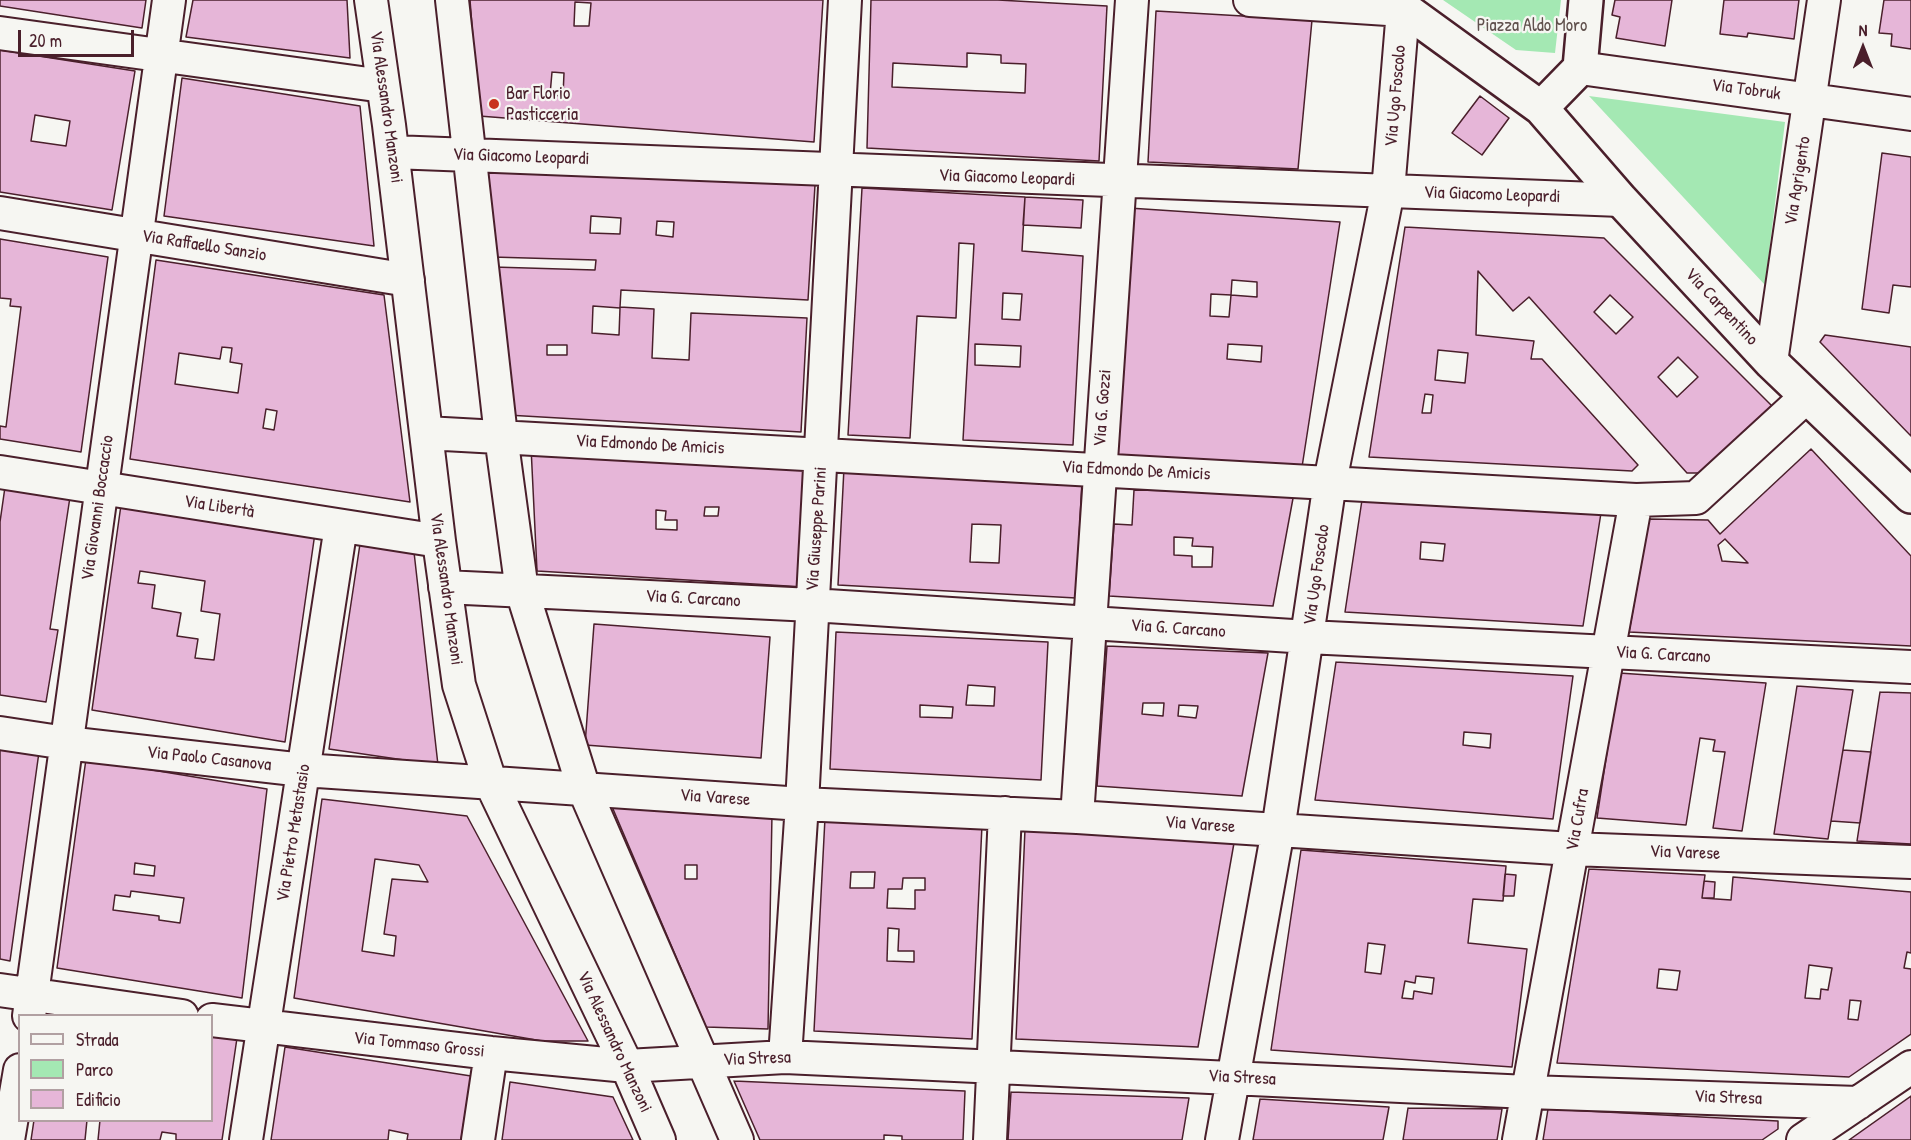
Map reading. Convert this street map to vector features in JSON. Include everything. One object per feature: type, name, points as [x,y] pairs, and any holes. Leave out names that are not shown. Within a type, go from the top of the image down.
[{"type":"street","name":"Via Giovanni Boccaccio","points":[[31,1005],[169,0]]},
{"type":"street","name":"Via Alessandro Manzoni","points":[[371,0],[393,152],[439,541],[459,685],[490,782],[627,1066],[659,1140]]},
{"type":"street","points":[[452,0],[501,436],[522,591],[584,789],[737,1140]]},
{"type":"street","name":"Via Giuseppe Parini","points":[[785,1057],[822,454],[845,0]]},
{"type":"street","name":"Via G. Gozzi","points":[[1077,817],[1098,469],[1132,0]]},
{"type":"street","points":[[1250,0],[1398,5],[1541,108],[1580,68],[1586,0]]},
{"type":"street","name":"Via Agrigento","points":[[1771,362],[1824,0]]},
{"type":"street","name":"Via Ugo Foscolo","points":[[1221,1140],[1278,830],[1330,482],[1388,191],[1398,5]]},
{"type":"street","points":[[0,33],[383,86]]},
{"type":"street","name":"Via Tobruk","points":[[1580,68],[1911,114]]},
{"type":"street","name":"Via Carpentino","points":[[1541,108],[1621,200],[1771,362],[1911,496]]},
{"type":"street","name":"Via Giacomo Leopardi","points":[[393,152],[1621,200]]},
{"type":"street","name":"Via Raffaello Sanzio","points":[[0,213],[408,280]]},
{"type":"street","name":"Via Edmondo De Amicis","points":[[426,433],[1636,500],[1696,498],[1806,397]]},
{"type":"street","name":"Via Libertà","points":[[0,472],[439,541]]},
{"type":"street","name":"Via Cufra","points":[[1519,1140],[1636,500]]},
{"type":"street","name":"Via Pietro Metastasio","points":[[246,1140],[341,526]]},
{"type":"street","name":"Via G. Carcano","points":[[445,587],[812,605],[1308,637],[1911,668]]},
{"type":"street","name":"Via Paolo Casanova","points":[[0,733],[66,743],[303,770],[490,782]]},
{"type":"street","name":"Via Varese","points":[[490,782],[802,804],[1077,817],[1572,849],[1911,862]]},
{"type":"street","points":[[990,1140],[1005,813]]},
{"type":"street","points":[[0,990],[31,1005],[155,1014]]},
{"type":"street","name":"Via Tommaso Grossi","points":[[213,1020],[490,1053],[627,1066]]},
{"type":"street","points":[[478,1140],[490,1053]]},
{"type":"street","name":"Via Stresa","points":[[627,1066],[785,1057],[1528,1092],[1858,1103]]},
{"type":"street","points":[[1803,1140],[1911,1067]]},
{"type":"street","points":[[8,1140],[18,1082]]},
{"type":"green space","name":"Piazza Aldo Moro","points":[[1443,0],[1561,0],[1555,53],[1516,50]]},
{"type":"green space","points":[[1589,96],[1785,122],[1765,285]]},
{"type":"building","points":[[0,0],[146,0],[142,28],[0,6]]},
{"type":"building","points":[[193,0],[347,0],[350,58],[186,37]]},
{"type":"building","points":[[470,0],[823,0],[814,142],[479,116]],"holes":[[[575,2],[591,3],[589,26],[574,26]],[[552,72],[564,73],[563,96],[550,95]]]},
{"type":"building","points":[[871,0],[998,0],[1107,6],[1099,161],[867,148]],"holes":[[[967,53],[1001,55],[1001,63],[1026,64],[1025,93],[892,87],[893,63],[967,67]]]},
{"type":"building","points":[[1615,0],[1672,0],[1665,46],[1616,38],[1620,17],[1612,15]]},
{"type":"building","points":[[1724,0],[1799,0],[1794,39],[1748,33],[1747,37],[1720,34]]},
{"type":"building","points":[[1884,0],[1911,0],[1911,49],[1891,46],[1892,34],[1879,33]]},
{"type":"building","points":[[1156,11],[1312,20],[1298,169],[1148,162]]},
{"type":"building","points":[[0,50],[135,71],[112,210],[0,192]],"holes":[[[35,115],[70,121],[66,146],[31,141]]]},
{"type":"building","points":[[182,78],[360,106],[374,246],[164,216]]},
{"type":"building","points":[[1480,96],[1509,118],[1482,155],[1452,133]]},
{"type":"building","points":[[1882,153],[1911,157],[1911,287],[1893,285],[1889,313],[1862,309]]},
{"type":"building","points":[[486,166],[815,185],[808,300],[621,290],[620,307],[654,309],[652,358],[689,360],[691,313],[807,318],[801,432],[507,415],[493,267],[595,270],[596,260],[492,257]],"holes":[[[591,216],[621,218],[620,234],[590,233]],[[657,221],[674,222],[673,237],[656,235]],[[593,306],[620,308],[619,335],[592,333]],[[547,345],[567,345],[567,355],[547,355]]]},
{"type":"building","points":[[862,188],[1025,197],[1022,251],[1083,256],[1073,445],[963,440],[974,244],[959,243],[956,318],[917,316],[910,438],[848,435]],"holes":[[[1003,293],[1022,294],[1020,320],[1002,319]],[[975,344],[1021,346],[1020,367],[975,365]]]},
{"type":"building","points":[[1025,197],[1083,200],[1081,228],[1023,225]]},
{"type":"building","points":[[1129,208],[1340,222],[1302,467],[1113,455]],"holes":[[[1232,280],[1257,282],[1257,297],[1231,295]],[[1211,294],[1231,295],[1229,317],[1210,316]],[[1228,344],[1262,346],[1261,362],[1227,359]]]},
{"type":"building","points":[[1405,227],[1604,238],[1772,406],[1705,473],[1687,473],[1529,297],[1513,311],[1478,271],[1476,335],[1534,341],[1531,359],[1542,359],[1638,465],[1632,471],[1369,457]],"holes":[[[1610,295],[1633,317],[1616,334],[1594,312]],[[1438,350],[1468,353],[1465,383],[1435,380]],[[1678,357],[1698,377],[1677,397],[1658,377]],[[1425,394],[1433,395],[1431,413],[1422,413]]]},
{"type":"building","points":[[0,239],[108,257],[81,452],[0,439],[0,426],[6,427],[21,307],[10,306],[11,299],[0,298]]},
{"type":"building","points":[[156,260],[384,295],[410,502],[130,459]],"holes":[[[222,347],[232,348],[230,362],[242,364],[238,393],[175,384],[179,353],[220,359]],[[266,409],[277,411],[274,430],[263,428]]]},
{"type":"building","points":[[1825,335],[1911,347],[1911,436],[1820,342]]},
{"type":"building","points":[[531,447],[806,466],[804,587],[537,571]],"holes":[[[705,507],[719,507],[718,516],[704,516]],[[656,510],[666,511],[665,520],[677,520],[677,530],[656,529]]]},
{"type":"building","points":[[1811,449],[1911,556],[1911,646],[1629,632],[1649,519],[1708,520],[1720,534]],"holes":[[[1725,539],[1748,563],[1722,561],[1718,545]]]},
{"type":"building","points":[[844,468],[1082,481],[1076,598],[838,585]],"holes":[[[972,524],[1001,525],[999,563],[970,562]]]},
{"type":"building","points":[[5,487],[70,497],[50,629],[58,630],[46,702],[0,695],[0,522]]},
{"type":"building","points":[[1134,490],[1294,493],[1273,606],[1109,596],[1114,524],[1132,525]],"holes":[[[1174,537],[1193,538],[1192,546],[1213,547],[1212,567],[1192,567],[1192,556],[1174,555]]]},
{"type":"building","points":[[1362,500],[1601,513],[1583,626],[1345,612]],"holes":[[[1421,542],[1445,544],[1443,561],[1420,559]]]},
{"type":"building","points":[[121,505],[315,533],[285,742],[92,710]],"holes":[[[140,571],[205,581],[201,611],[220,614],[214,660],[195,658],[198,639],[177,636],[181,613],[152,608],[155,585],[138,583]]]},
{"type":"building","points":[[360,544],[414,552],[438,765],[329,749]]},
{"type":"building","points":[[594,624],[770,637],[761,758],[585,745]]},
{"type":"building","points":[[836,632],[1048,642],[1041,780],[830,769]],"holes":[[[968,685],[995,687],[994,706],[966,705]],[[920,705],[953,707],[952,718],[920,717]]]},
{"type":"building","points":[[1107,646],[1268,653],[1242,796],[1097,786]],"holes":[[[1143,703],[1164,703],[1163,716],[1142,714]],[[1179,705],[1198,706],[1196,718],[1178,716]]]},
{"type":"building","points":[[1336,662],[1573,676],[1553,819],[1315,800]],"holes":[[[1464,732],[1491,734],[1490,748],[1463,745]]]},
{"type":"building","points":[[1619,673],[1766,683],[1742,831],[1713,828],[1725,752],[1713,751],[1715,740],[1700,738],[1686,825],[1597,818]]},
{"type":"building","points":[[1797,686],[1853,690],[1828,839],[1774,834]]},
{"type":"building","points":[[1880,692],[1911,693],[1911,844],[1857,841]]},
{"type":"building","points":[[0,747],[39,752],[10,961],[0,959]]},
{"type":"building","points":[[1843,750],[1871,752],[1860,823],[1831,821]]},
{"type":"building","points":[[86,759],[267,789],[242,998],[57,968]],"holes":[[[135,863],[155,866],[154,876],[134,874]],[[131,891],[184,898],[180,923],[159,920],[159,916],[113,910],[115,895],[130,897]]]},
{"type":"building","points":[[322,799],[467,816],[588,1041],[542,1041],[294,998]],"holes":[[[375,859],[419,865],[428,882],[392,879],[384,934],[396,936],[394,956],[362,951]]]},
{"type":"building","points":[[610,802],[772,814],[768,1029],[706,1027]],"holes":[[[685,865],[697,865],[697,879],[685,879]]]},
{"type":"building","points":[[825,818],[982,825],[972,1039],[814,1031]],"holes":[[[851,872],[875,872],[874,888],[850,888]],[[903,878],[925,878],[925,890],[915,890],[915,909],[887,908],[888,889],[902,889]],[[888,928],[899,929],[898,951],[914,951],[914,962],[887,961]]]},
{"type":"building","points":[[1025,829],[1234,843],[1198,1047],[1016,1039]]},
{"type":"building","points":[[1301,850],[1506,866],[1503,901],[1473,899],[1468,943],[1527,949],[1512,1067],[1271,1050]],"holes":[[[1368,943],[1385,945],[1381,974],[1365,972]],[[1416,976],[1434,978],[1432,994],[1414,991],[1413,999],[1402,998],[1405,981],[1415,983]]]},
{"type":"building","points":[[1589,869],[1705,875],[1702,898],[1731,900],[1733,877],[1911,892],[1911,953],[1907,952],[1904,968],[1911,969],[1911,1034],[1849,1077],[1557,1063]],"holes":[[[1809,965],[1832,968],[1828,990],[1821,989],[1820,999],[1805,998]],[[1659,969],[1680,971],[1677,990],[1657,988]],[[1850,1000],[1861,1001],[1858,1020],[1848,1019]]]},
{"type":"building","points":[[1505,874],[1516,875],[1514,896],[1503,896]]},
{"type":"building","points":[[1704,881],[1715,882],[1714,898],[1702,898]]},
{"type":"building","points":[[213,1035],[237,1038],[222,1140],[176,1140],[176,1134],[162,1132],[160,1140],[98,1140],[100,1122],[213,1122]]},
{"type":"building","points":[[285,1047],[471,1076],[461,1140],[407,1140],[408,1134],[389,1130],[388,1140],[271,1140]]},
{"type":"building","points":[[734,1081],[965,1091],[963,1140],[902,1140],[902,1136],[884,1135],[884,1140],[760,1140]]},
{"type":"building","points":[[510,1082],[613,1097],[633,1140],[502,1140]]},
{"type":"building","points":[[1011,1092],[1189,1098],[1182,1140],[1008,1140]]},
{"type":"building","points":[[1911,1096],[1911,1140],[1849,1140]]},
{"type":"building","points":[[1260,1099],[1389,1107],[1383,1140],[1253,1140]]},
{"type":"building","points":[[1408,1108],[1502,1109],[1497,1140],[1403,1140]]},
{"type":"building","points":[[1548,1109],[1778,1121],[1778,1129],[1762,1140],[1543,1140]]},
{"type":"building","points":[[34,1122],[87,1122],[85,1140],[31,1140]]},
{"type":"place","name":"Bar Florio Pasticceria","points":[[494,104]]}]
